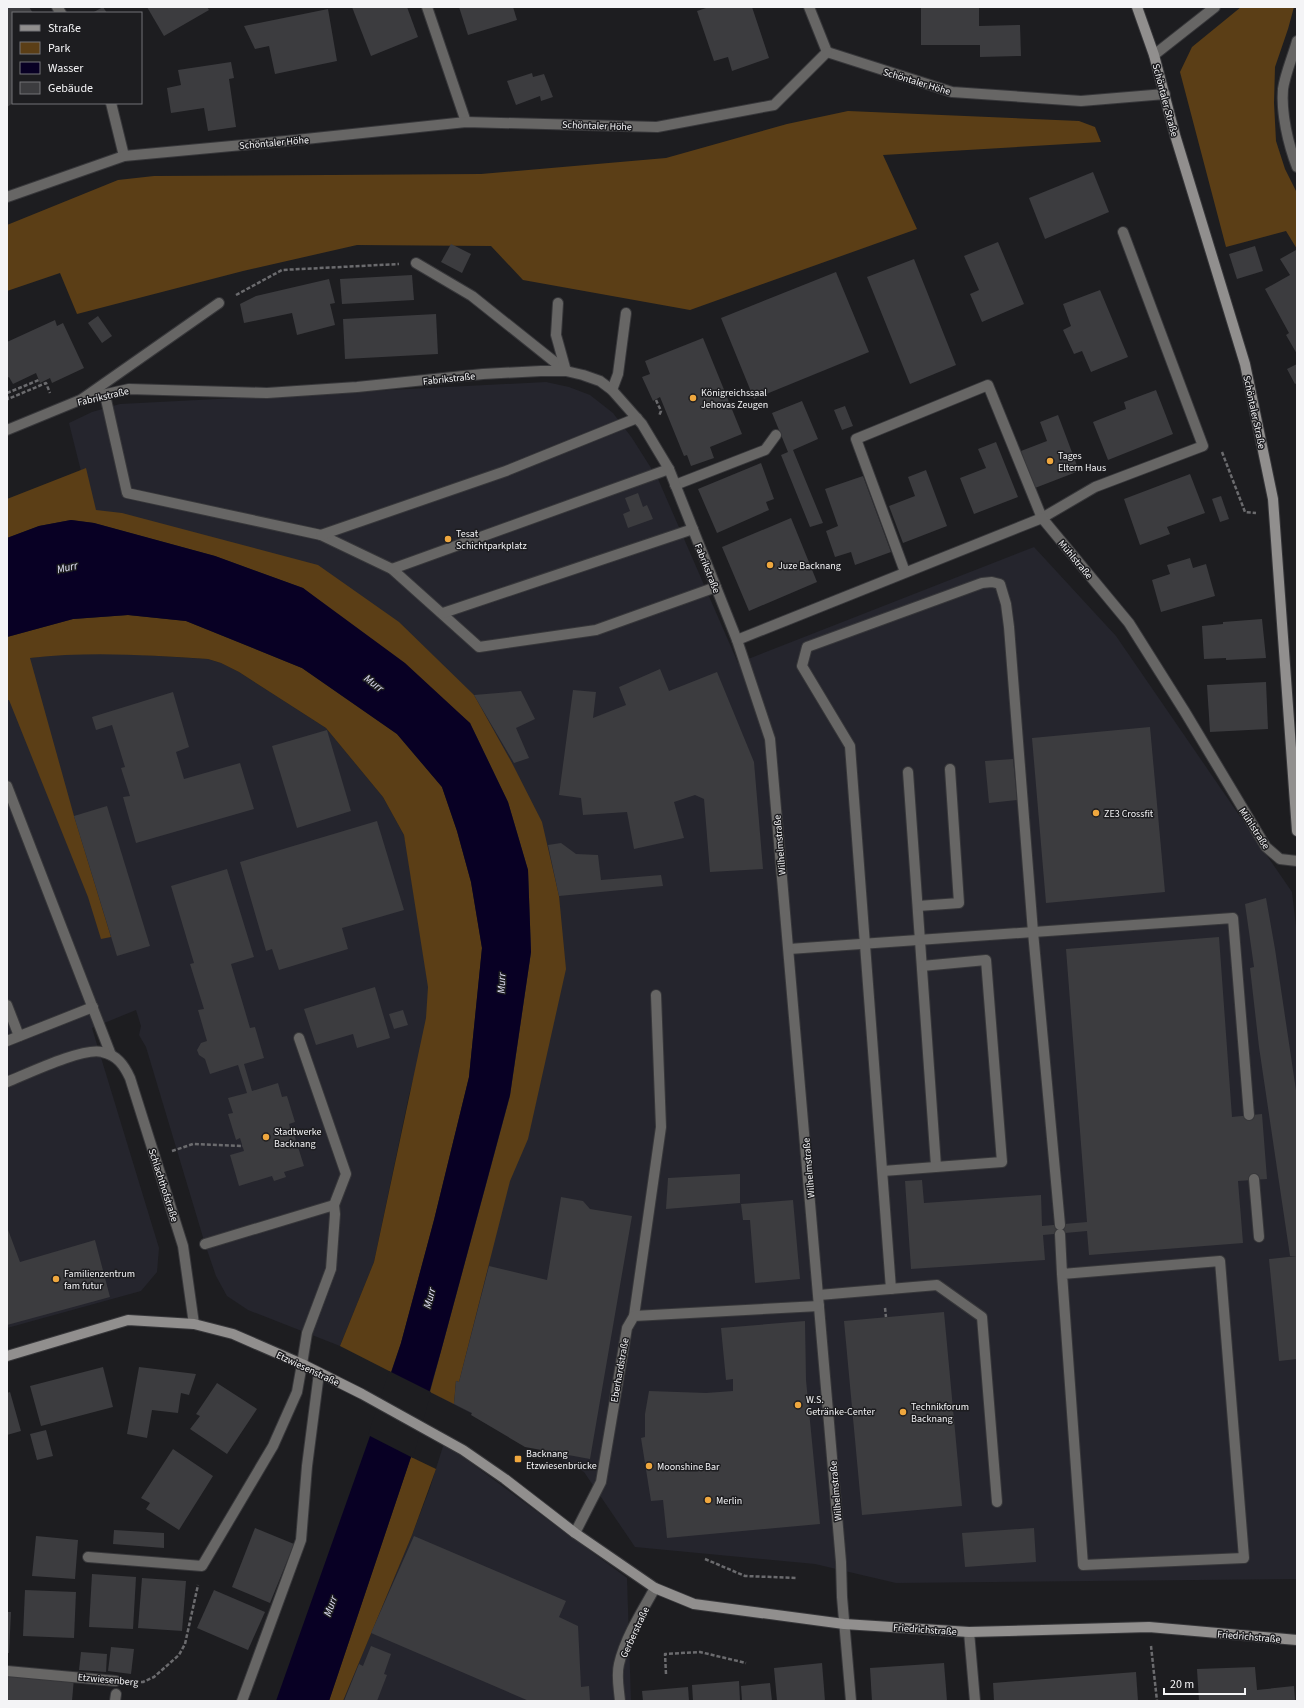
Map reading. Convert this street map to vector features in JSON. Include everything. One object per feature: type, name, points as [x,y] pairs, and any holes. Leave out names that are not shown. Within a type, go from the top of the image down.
[{"type":"street","points":[[426,7],[466,122]]},
{"type":"street","points":[[809,7],[827,52]]},
{"type":"street","name":"Schöntaler Straße","points":[[1137,7],[1154,55],[1175,135],[1245,364],[1273,499],[1297,831]]},
{"type":"street","points":[[1154,55],[1215,7]]},
{"type":"street","points":[[1297,41],[1283,88],[1285,123],[1292,154],[1297,167]]},
{"type":"street","name":"Schöntaler Höhe","points":[[7,197],[124,156],[466,122],[657,127],[774,105],[827,52],[952,92],[1081,101],[1165,94]]},
{"type":"street","points":[[111,104],[124,156]]},
{"type":"street","points":[[737,640],[1042,518],[1095,488],[1203,446],[1123,232]]},
{"type":"street","points":[[416,263],[472,296],[566,371]]},
{"type":"street","points":[[80,400],[219,303]]},
{"type":"street","points":[[558,303],[556,335],[566,371]]},
{"type":"street","points":[[612,390],[618,374],[626,313]]},
{"type":"street","name":"Fabrikstraße","points":[[7,430],[80,400],[130,389],[267,393],[357,387],[483,374],[566,371],[583,375],[600,381],[612,390],[642,424],[669,469],[737,640]]},
{"type":"street","name":"Mühlstraße","points":[[905,572],[856,439],[988,385],[1042,518],[1129,623],[1185,712],[1266,847],[1280,859],[1297,861]]},
{"type":"street","points":[[104,395],[127,492],[321,535],[392,569],[443,613],[479,647],[596,630],[716,586]]},
{"type":"street","points":[[321,535],[506,471],[637,418]]},
{"type":"street","points":[[675,485],[765,450],[776,435]]},
{"type":"street","points":[[392,569],[669,469]]},
{"type":"street","points":[[443,613],[693,529]]},
{"type":"street","points":[[891,1289],[850,746],[802,666],[807,647],[982,583],[992,582],[1000,584],[1006,604],[1009,627],[1033,932],[1060,1229],[1062,1274],[1083,1565],[1244,1558],[1220,1261],[1062,1274]]},
{"type":"street","name":"Wilhelmstraße","points":[[737,640],[770,739],[819,1295],[851,1701]]},
{"type":"street","points":[[918,906],[959,903],[950,769]]},
{"type":"street","points":[[908,772],[936,1166]]},
{"type":"street","points":[[7,786],[111,1055]]},
{"type":"street","points":[[789,949],[1233,918],[1249,1115]]},
{"type":"street","points":[[883,1171],[1002,1162],[986,960],[922,966]]},
{"type":"street","name":"Eberhardstraße","points":[[575,1533],[600,1482],[627,1328],[634,1316],[661,1127],[656,995]]},
{"type":"street","points":[[7,1005],[20,1036]]},
{"type":"street","points":[[7,1041],[93,1007]]},
{"type":"street","points":[[88,1558],[202,1566],[273,1446],[298,1392],[307,1333],[331,1269],[335,1214],[334,1205],[346,1174],[299,1038]]},
{"type":"street","points":[[7,1082],[64,1059],[93,1051],[111,1055]]},
{"type":"street","name":"Schlachthofstraße","points":[[111,1055],[118,1059],[126,1070],[183,1246],[194,1324]]},
{"type":"street","points":[[1254,1179],[1259,1237]]},
{"type":"street","points":[[205,1244],[334,1205]]},
{"type":"street","points":[[819,1295],[937,1285],[982,1317],[997,1502]]},
{"type":"street","points":[[634,1316],[819,1306]]},
{"type":"street","name":"Etzwiesenstraße","points":[[7,1356],[128,1320],[194,1324],[233,1334],[302,1364],[362,1394],[463,1450],[505,1479],[575,1533]]},
{"type":"street","points":[[242,1701],[301,1540],[307,1466],[322,1374]]},
{"type":"street","name":"Friedrichstraße","points":[[575,1533],[655,1588],[694,1604],[844,1624],[970,1632],[1149,1627],[1297,1640]]},
{"type":"street","name":"Gerberstraße","points":[[620,1701],[618,1677],[619,1664],[634,1627],[655,1588]]},
{"type":"street","points":[[970,1632],[975,1701]]},
{"type":"street","name":"Etzwiesenberg","points":[[7,1671],[116,1681]]},
{"type":"path","points":[[219,303],[282,270],[416,263]]},
{"type":"path","points":[[39,380],[7,395],[8,399],[46,383]]},
{"type":"path","points":[[1203,446],[1215,435],[1245,512],[1274,515]]},
{"type":"path","points":[[154,1156],[193,1144],[243,1146]]},
{"type":"path","points":[[705,1559],[745,1576],[797,1578]]},
{"type":"path","name":"Etzwiesenberg","points":[[116,1681],[142,1682],[154,1677],[179,1656],[185,1644],[202,1566]]},
{"type":"path","points":[[1149,1627],[1157,1701]]},
{"type":"path","points":[[666,1674],[665,1654],[700,1652],[746,1663]]},
{"type":"shaded area","points":[[546,382],[569,387],[590,395],[613,413],[632,438],[658,479],[738,663],[1034,547],[1116,636],[1292,892],[1297,935],[1297,1579],[896,1583],[815,1564],[635,1547],[584,1472],[430,1392],[528,870],[303,588],[215,556],[94,523],[69,423],[92,412],[120,404]]},
{"type":"shaded area","points":[[112,653],[208,659],[221,663],[239,672],[326,728],[383,797],[404,835],[454,1046],[420,1056],[409,1095],[374,1262],[340,1346],[248,1310],[227,1296],[216,1276],[205,1244],[146,1047],[139,1035],[141,1026],[136,1010],[92,1028],[159,1248],[157,1272],[141,1291],[7,1328],[7,669],[30,658],[61,654]]},
{"type":"shaded area","points":[[444,1443],[627,1578],[631,1701],[343,1701],[412,1535],[430,1488]]},
{"type":"green space","points":[[1241,7],[1294,7],[1275,67],[1274,103],[1276,141],[1285,169],[1297,193],[1297,249],[1286,231],[1226,247],[1180,72],[1192,47]]},
{"type":"green space","points":[[848,111],[1079,121],[1095,127],[1101,142],[883,155],[917,229],[690,310],[523,280],[491,246],[357,245],[243,271],[77,314],[60,273],[7,291],[7,225],[118,180],[154,176],[481,174],[666,158],[787,124]]},
{"type":"green space","points":[[86,468],[96,510],[122,513],[318,565],[399,622],[474,695],[512,763],[542,822],[559,896],[566,969],[528,1139],[510,1181],[459,1382],[456,1381],[454,1404],[430,1392],[510,1096],[531,952],[528,870],[508,802],[470,723],[303,588],[215,556],[94,523],[71,520],[39,526],[7,538],[7,499]]},
{"type":"green space","points":[[128,615],[186,621],[302,668],[397,734],[442,787],[457,831],[471,882],[482,948],[469,1077],[434,1220],[401,1343],[391,1372],[340,1346],[374,1262],[426,1018],[428,987],[404,835],[383,797],[326,728],[239,672],[221,663],[208,659],[119,654],[30,658],[74,816],[111,937],[101,939],[88,897],[9,700],[7,700],[7,637],[73,619]]},
{"type":"green space","points":[[411,1457],[436,1469],[412,1535],[343,1701],[329,1701]]},
{"type":"water","name":"Murr","points":[[71,520],[94,523],[215,556],[303,588],[405,663],[470,723],[508,802],[528,870],[531,952],[510,1095],[411,1457],[329,1701],[276,1701],[370,1436],[401,1343],[434,1220],[469,1077],[482,948],[471,882],[457,831],[442,787],[397,734],[302,668],[186,621],[128,615],[73,619],[7,637],[7,538],[39,526]]},
{"type":"pier","points":[[389,1371],[431,1392],[413,1458],[368,1435]]},
{"type":"building","points":[[7,7],[29,7],[32,12],[12,12],[12,104],[7,107]]},
{"type":"building","points":[[103,7],[106,12],[94,12]]},
{"type":"building","points":[[147,7],[207,7],[209,10],[164,36]]},
{"type":"building","points":[[352,7],[407,7],[418,37],[371,56]]},
{"type":"building","points":[[459,7],[513,7],[517,20],[468,35]]},
{"type":"building","points":[[709,7],[752,7],[769,58],[732,71],[728,57],[714,61],[697,11]]},
{"type":"building","points":[[921,7],[979,7],[979,26],[1020,25],[1021,56],[980,57],[980,45],[921,45]]},
{"type":"building","points":[[328,9],[337,61],[275,74],[269,46],[255,49],[244,26]]},
{"type":"building","points":[[231,62],[234,78],[229,79],[236,127],[208,131],[204,108],[171,113],[167,88],[181,85],[178,70]]},
{"type":"building","points":[[532,73],[533,77],[544,74],[553,97],[541,101],[540,96],[516,105],[507,81]]},
{"type":"building","points":[[1093,172],[1109,212],[1045,239],[1029,198]]},
{"type":"building","points":[[998,242],[1024,304],[982,322],[970,294],[979,290],[964,256]]},
{"type":"building","points":[[451,244],[471,254],[462,273],[441,262]]},
{"type":"building","points":[[1255,246],[1263,271],[1237,279],[1229,254]]},
{"type":"building","points":[[1296,250],[1297,354],[1286,335],[1289,333],[1265,289],[1290,275],[1280,259]]},
{"type":"building","points":[[914,259],[956,365],[910,384],[867,277]]},
{"type":"building","points":[[836,272],[869,352],[754,399],[721,318]]},
{"type":"building","points":[[412,275],[414,300],[342,304],[340,279]]},
{"type":"building","points":[[329,279],[335,303],[330,304],[335,325],[297,335],[292,313],[244,323],[240,304],[256,296]]},
{"type":"building","points":[[1100,290],[1128,357],[1091,372],[1082,351],[1074,354],[1063,330],[1071,326],[1063,304]]},
{"type":"building","points":[[436,314],[438,354],[345,359],[343,319]]},
{"type":"building","points":[[98,316],[112,336],[102,343],[88,323]]},
{"type":"building","points":[[55,320],[57,326],[63,323],[84,368],[52,383],[50,378],[40,383],[36,373],[13,384],[9,377],[7,378],[7,342]]},
{"type":"building","points":[[703,338],[742,434],[710,447],[714,458],[691,466],[687,455],[684,456],[660,397],[653,401],[642,377],[650,374],[645,361]]},
{"type":"building","points":[[1297,364],[1297,383],[1295,384],[1287,369]]},
{"type":"building","points":[[1156,390],[1173,434],[1108,460],[1093,422],[1126,409],[1124,402]]},
{"type":"building","points":[[802,401],[818,439],[793,450],[823,523],[810,527],[781,455],[788,452],[772,413]]},
{"type":"building","points":[[845,406],[853,426],[842,430],[834,410]]},
{"type":"building","name":"Tages Eltern Haus","points":[[1058,415],[1079,471],[1035,488],[1021,451],[1047,441],[1040,422]]},
{"type":"building","points":[[996,442],[1018,497],[974,514],[960,478],[986,468],[978,449]]},
{"type":"building","points":[[761,463],[774,499],[766,502],[769,510],[717,533],[698,489]]},
{"type":"building","points":[[926,470],[947,526],[903,543],[889,506],[915,496],[908,477]]},
{"type":"building","points":[[1190,474],[1205,513],[1167,527],[1170,534],[1140,545],[1124,499]]},
{"type":"building","points":[[863,476],[891,552],[855,565],[851,552],[835,557],[826,531],[838,526],[825,489]]},
{"type":"building","points":[[638,493],[643,507],[647,505],[653,519],[628,528],[623,514],[630,511],[625,498]]},
{"type":"building","points":[[1221,496],[1229,519],[1220,522],[1212,499]]},
{"type":"building","name":"Juze Backnang","points":[[791,518],[817,582],[749,611],[722,547]]},
{"type":"building","points":[[1190,558],[1193,568],[1206,564],[1215,596],[1161,612],[1152,580],[1170,574],[1167,565]]},
{"type":"building","points":[[1262,619],[1266,658],[1226,660],[1226,658],[1204,659],[1202,626],[1223,624],[1223,622]]},
{"type":"building","points":[[660,669],[669,691],[717,672],[754,762],[763,869],[710,872],[704,799],[695,795],[674,802],[684,838],[634,849],[627,812],[583,815],[581,798],[559,795],[573,690],[596,692],[593,718],[626,705],[619,687]]},
{"type":"building","points":[[1266,682],[1268,729],[1210,732],[1207,685]]},
{"type":"building","points":[[521,691],[535,719],[516,728],[529,758],[514,763],[474,695]]},
{"type":"building","points":[[173,692],[189,747],[176,752],[184,779],[240,763],[254,809],[136,843],[123,797],[130,796],[121,768],[125,767],[112,725],[96,730],[92,717]]},
{"type":"building","points":[[1150,727],[1165,892],[1046,903],[1032,738]]},
{"type":"building","points":[[327,730],[351,811],[297,828],[272,746]]},
{"type":"building","points":[[1013,759],[1017,800],[989,803],[985,761]]},
{"type":"building","points":[[107,806],[150,946],[117,956],[74,816]]},
{"type":"building","points":[[377,821],[404,910],[342,928],[348,949],[279,970],[272,949],[266,951],[240,862]]},
{"type":"building","points":[[561,843],[576,854],[598,855],[601,880],[661,875],[663,886],[559,896],[548,845]]},
{"type":"building","points":[[227,869],[254,957],[231,964],[250,1028],[255,1027],[264,1058],[244,1064],[252,1091],[278,1083],[282,1097],[287,1096],[295,1122],[289,1124],[291,1132],[293,1131],[304,1166],[284,1172],[286,1177],[274,1181],[272,1176],[239,1186],[230,1155],[244,1151],[240,1138],[236,1140],[228,1114],[233,1113],[228,1098],[247,1093],[238,1065],[210,1074],[205,1059],[199,1055],[197,1050],[201,1043],[207,1041],[198,1010],[204,1009],[190,964],[194,963],[171,886]]},
{"type":"building","points":[[1266,898],[1297,1097],[1297,1256],[1290,1256],[1259,1047],[1250,968],[1254,967],[1245,904]]},
{"type":"building","points":[[1219,937],[1232,1117],[1262,1114],[1267,1179],[1238,1181],[1243,1243],[1089,1255],[1087,1231],[1043,1235],[1045,1260],[911,1269],[905,1181],[922,1180],[924,1203],[1041,1195],[1042,1226],[1087,1222],[1066,949]]},
{"type":"building","points":[[375,987],[390,1038],[357,1048],[353,1034],[316,1045],[304,1009]]},
{"type":"building","points":[[403,1010],[408,1025],[394,1029],[389,1014]]},
{"type":"building","points":[[740,1174],[740,1203],[666,1209],[668,1178]]},
{"type":"building","points":[[561,1197],[583,1201],[590,1209],[632,1216],[590,1459],[525,1447],[471,1415],[472,1413],[454,1404],[456,1381],[459,1382],[489,1266],[547,1280]]},
{"type":"building","points":[[793,1200],[800,1279],[755,1283],[750,1220],[743,1220],[741,1204]]},
{"type":"building","name":"Familienzentrum fam futur","points":[[7,1227],[20,1262],[95,1240],[110,1297],[7,1325]]},
{"type":"building","points":[[1297,1256],[1297,1359],[1279,1361],[1269,1259]]},
{"type":"building","points":[[944,1312],[962,1506],[862,1515],[844,1321]]},
{"type":"building","points":[[805,1321],[806,1380],[820,1524],[667,1538],[663,1500],[651,1501],[641,1438],[645,1437],[645,1414],[649,1391],[706,1393],[733,1391],[733,1379],[726,1380],[721,1328]]},
{"type":"building","points":[[103,1367],[113,1407],[41,1426],[30,1386]]},
{"type":"building","points":[[139,1367],[196,1374],[189,1395],[181,1393],[178,1413],[152,1410],[147,1438],[127,1434]]},
{"type":"building","points":[[217,1383],[257,1409],[227,1454],[190,1429],[200,1416],[196,1414]]},
{"type":"building","points":[[10,1392],[21,1431],[7,1435],[7,1393]]},
{"type":"building","points":[[46,1430],[53,1456],[37,1460],[30,1434]]},
{"type":"building","points":[[173,1449],[213,1476],[179,1530],[146,1509],[150,1503],[141,1498]]},
{"type":"building","points":[[255,1528],[294,1544],[270,1603],[232,1587]]},
{"type":"building","points":[[1034,1528],[1036,1562],[965,1567],[962,1533]]},
{"type":"building","points":[[114,1530],[164,1533],[164,1548],[113,1544]]},
{"type":"building","points":[[36,1536],[78,1540],[75,1579],[32,1576]]},
{"type":"building","points":[[414,1536],[566,1601],[559,1617],[578,1626],[581,1687],[589,1686],[590,1701],[529,1701],[371,1633]]},
{"type":"building","points":[[92,1574],[136,1577],[133,1629],[89,1627]]},
{"type":"building","points":[[142,1578],[186,1581],[182,1631],[138,1628]]},
{"type":"building","points":[[25,1590],[76,1592],[74,1638],[23,1636]]},
{"type":"building","points":[[214,1590],[265,1612],[248,1650],[197,1628]]},
{"type":"building","points":[[7,1612],[11,1612],[9,1653],[7,1653]]},
{"type":"building","points":[[371,1646],[391,1654],[384,1674],[387,1675],[377,1701],[344,1701],[359,1664],[363,1666]]},
{"type":"building","points":[[111,1647],[134,1649],[131,1674],[108,1671]]},
{"type":"building","points":[[81,1652],[107,1654],[106,1672],[79,1670]]},
{"type":"building","points":[[822,1663],[825,1701],[777,1701],[774,1668]]},
{"type":"building","points":[[944,1663],[947,1701],[872,1701],[870,1668]]},
{"type":"building","points":[[1255,1667],[1257,1690],[1294,1686],[1295,1701],[1199,1701],[1197,1669]]},
{"type":"building","points":[[1136,1672],[1138,1701],[994,1701],[993,1683]]},
{"type":"building","points":[[7,1674],[74,1678],[72,1701],[7,1701]]},
{"type":"building","points":[[739,1681],[740,1701],[693,1701],[692,1685]]},
{"type":"building","points":[[770,1683],[772,1701],[742,1701],[741,1686]]},
{"type":"building","points":[[688,1687],[689,1701],[643,1701],[642,1691]]},
{"type":"place","name":"Königreichssaal Jehovas Zeugen","points":[[693,398]]},
{"type":"place","name":"Tages Eltern Haus","points":[[1050,461]]},
{"type":"place","name":"Tesat Schichtparkplatz","points":[[448,539]]},
{"type":"place","name":"Juze Backnang","points":[[770,565]]},
{"type":"place","name":"ZE3 Crossfit","points":[[1096,813]]},
{"type":"place","name":"Stadtwerke Backnang","points":[[266,1137]]},
{"type":"place","name":"Familienzentrum fam futur","points":[[56,1279]]},
{"type":"place","name":"W.S. Getränke-Center","points":[[798,1405]]},
{"type":"place","name":"Technikforum Backnang","points":[[903,1412]]},
{"type":"place","name":"Backnang Etzwiesenbrücke","points":[[518,1459]]},
{"type":"place","name":"Moonshine Bar","points":[[649,1466]]},
{"type":"place","name":"Merlin","points":[[708,1500]]}]
